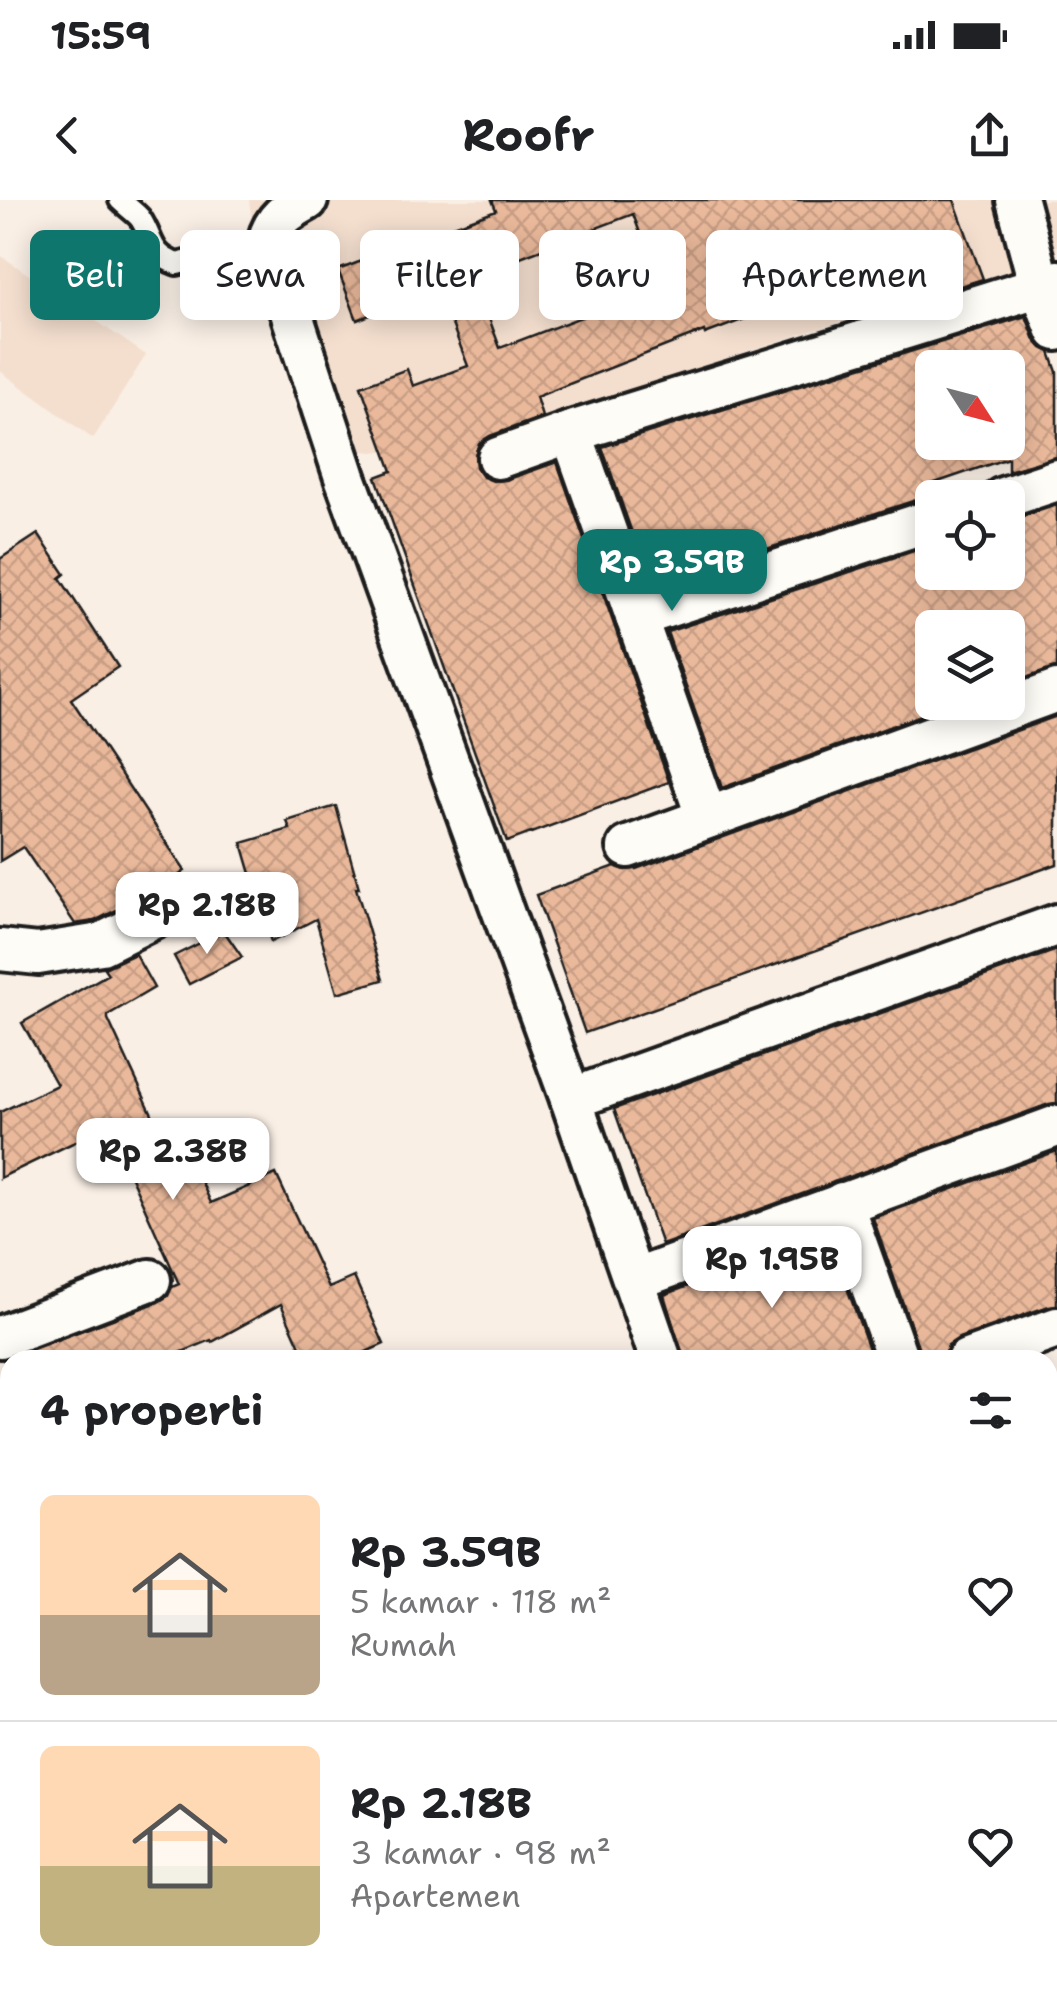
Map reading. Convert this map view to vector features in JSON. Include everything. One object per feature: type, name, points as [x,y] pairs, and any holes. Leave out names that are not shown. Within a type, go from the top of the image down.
[{"type":"street","points":[[271,230],[280,215],[307,200]]},
{"type":"street","points":[[1016,200],[1048,284],[1057,330]]},
{"type":"street","points":[[498,458],[1048,284]]},
{"type":"street","points":[[294,320],[346,477],[658,1350]]},
{"type":"street","points":[[571,432],[707,818]]},
{"type":"street","points":[[1025,490],[1057,480]]},
{"type":"street","points":[[636,617],[915,526]]},
{"type":"street","points":[[628,847],[1057,690]]},
{"type":"street","points":[[0,950],[38,954],[102,944],[176,906]]},
{"type":"street","points":[[571,1099],[1057,925]]},
{"type":"street","points":[[634,1280],[1057,1126]]},
{"type":"street","points":[[842,1203],[894,1350]]},
{"type":"street","points":[[0,1338],[150,1280]]},
{"type":"street","points":[[995,1350],[1057,1328]]},
{"type":"lane","points":[[120,200],[140,218],[152,246],[164,260],[180,263]]},
{"type":"shaded area","points":[[249,200],[1057,200],[1057,256],[963,285],[963,230],[706,230],[706,320],[847,320],[486,436],[373,452],[323,447],[282,320],[340,320],[340,230],[253,230]]},
{"type":"shaded area","points":[[0,255],[30,276],[30,320],[95,320],[146,355],[93,439],[0,371]]},
{"type":"building","points":[[492,200],[954,200],[983,279],[963,285],[963,230],[706,230],[706,320],[742,320],[705,334],[704,331],[536,397],[542,417],[479,443],[476,467],[483,477],[493,481],[557,462],[669,782],[507,842],[376,477],[392,471],[361,386],[407,369],[413,386],[468,366],[450,320],[490,320],[500,348],[573,320],[686,320],[686,230],[639,230],[633,214],[591,230],[539,230],[539,250],[519,257],[519,230],[443,230],[496,210]]},
{"type":"building","points":[[360,262],[357,320],[340,275],[340,269]]},
{"type":"building","points":[[1026,316],[1035,340],[1050,352],[1057,372],[1057,457],[1008,471],[1008,460],[1025,460],[1025,350],[916,350]]},
{"type":"building","points":[[915,350],[915,460],[1002,460],[944,480],[915,480],[915,500],[651,587],[602,447]]},
{"type":"building","points":[[1057,505],[1057,668],[1025,678],[1025,610],[915,610],[915,717],[722,788],[667,632],[915,551],[915,590],[1025,590],[1025,515]]},
{"type":"building","points":[[38,534],[65,574],[60,578],[118,667],[71,699],[185,871],[159,889],[94,921],[75,924],[23,847],[0,861],[0,559]]},
{"type":"building","points":[[1057,716],[1057,864],[585,1033],[536,895],[615,866],[636,869]]},
{"type":"building","points":[[336,806],[383,980],[337,993],[316,919],[271,942],[242,843],[290,829],[287,821]]},
{"type":"building","points":[[224,931],[242,957],[189,984],[174,956]]},
{"type":"building","points":[[1057,950],[1057,1103],[662,1245],[614,1109]]},
{"type":"building","points":[[135,954],[154,988],[108,1015],[108,1019],[158,1127],[174,1120],[211,1203],[276,1174],[329,1288],[354,1277],[384,1344],[370,1350],[302,1350],[281,1304],[212,1342],[187,1350],[29,1350],[158,1302],[179,1284],[108,1126],[0,1178],[0,1112],[57,1085],[22,1023],[108,974],[104,968]]},
{"type":"building","points":[[1057,1151],[1057,1305],[959,1338],[947,1350],[919,1350],[873,1218]]},
{"type":"building","points":[[828,1235],[869,1350],[681,1350],[664,1295]]}]
